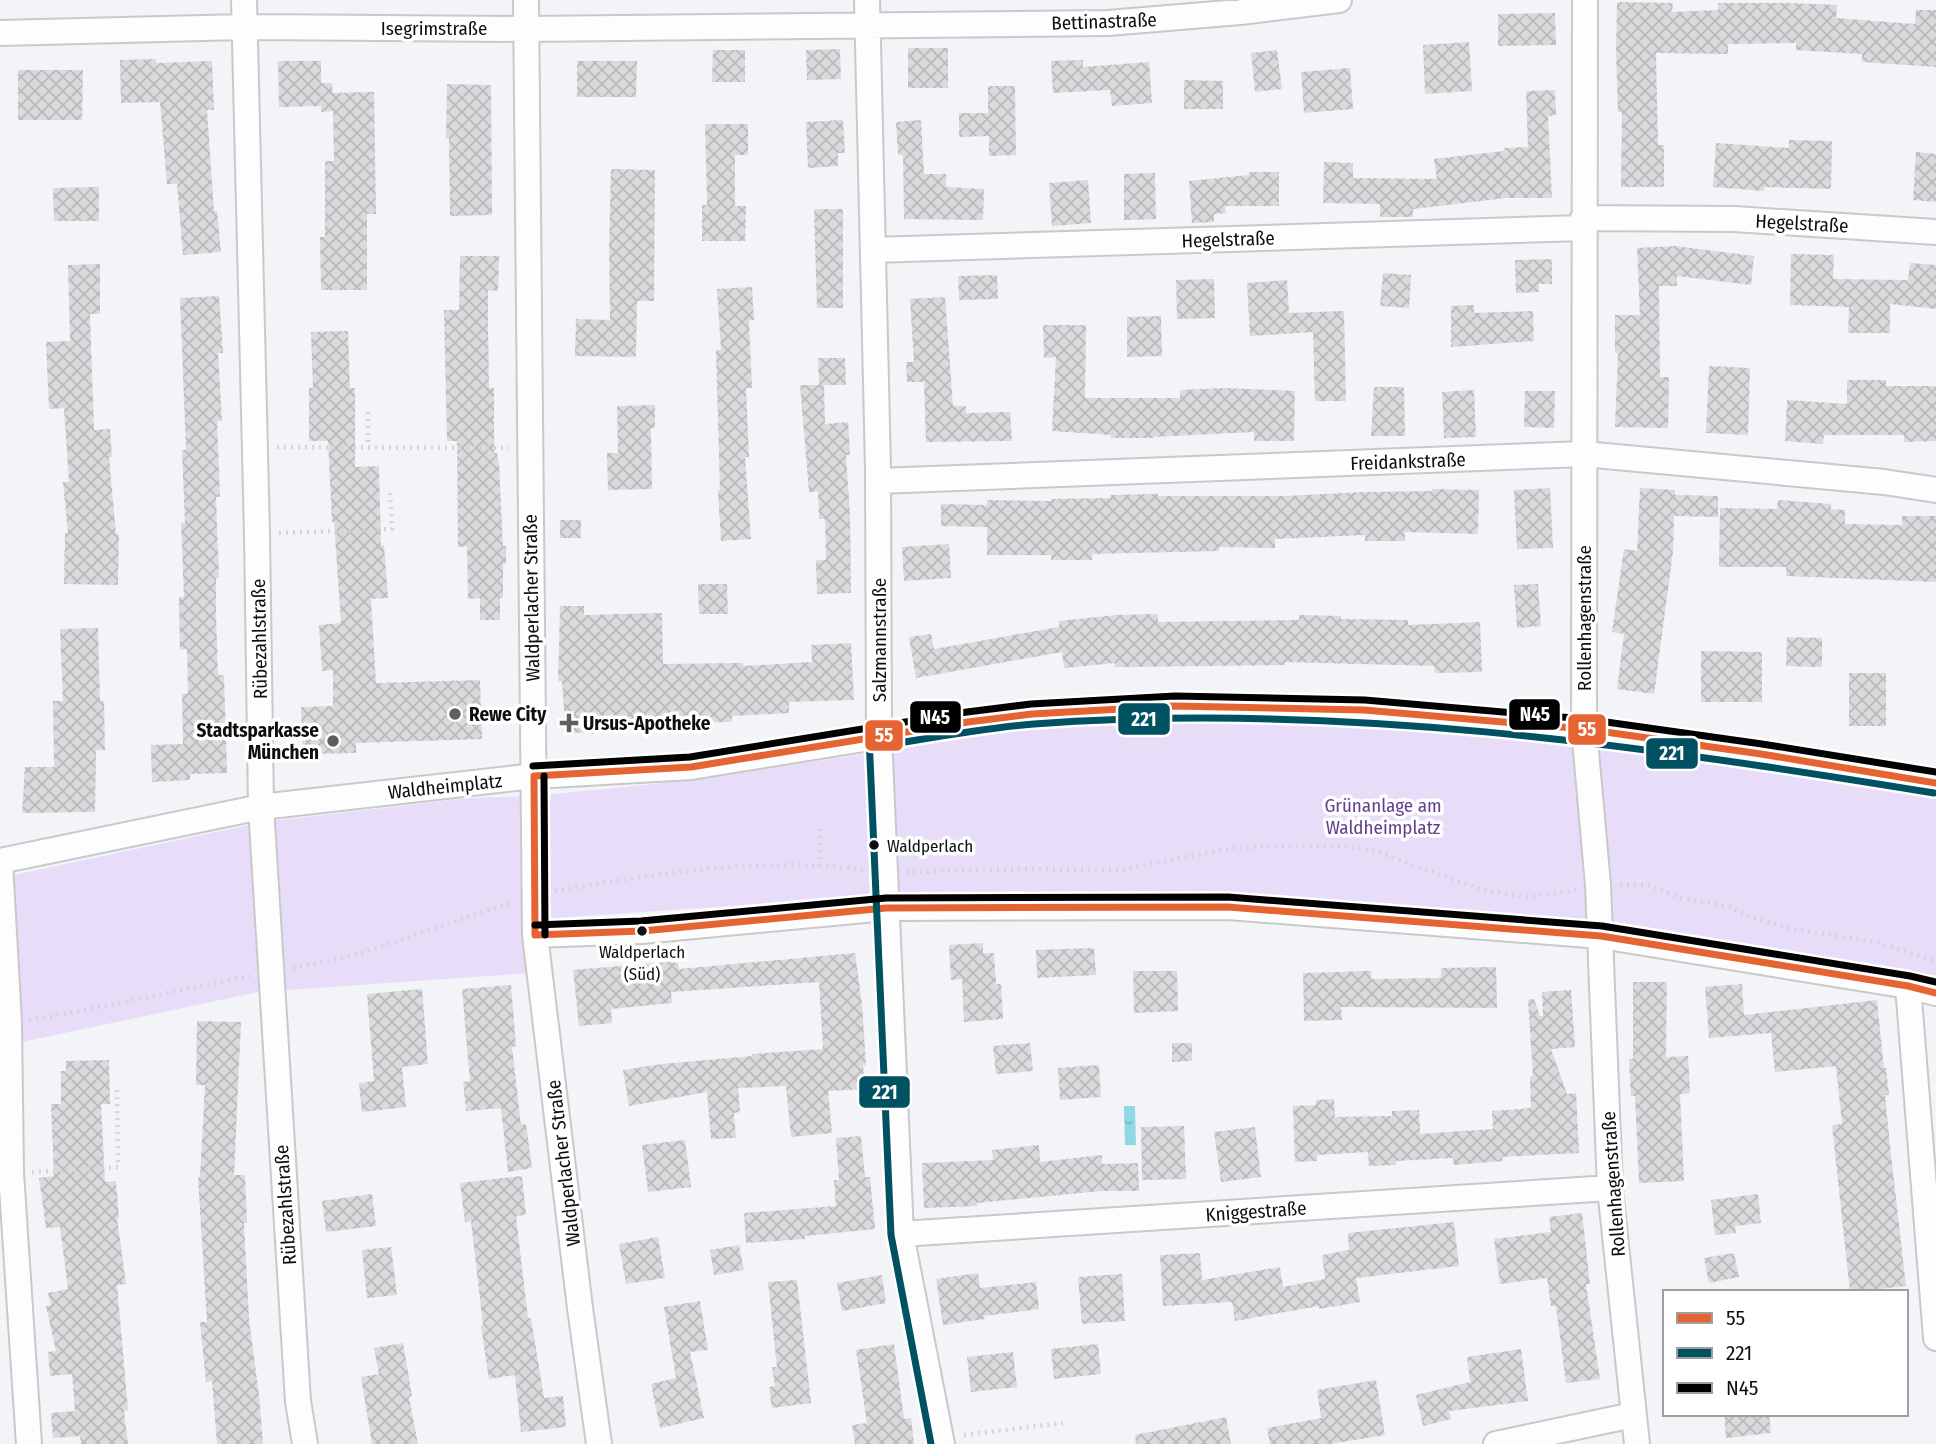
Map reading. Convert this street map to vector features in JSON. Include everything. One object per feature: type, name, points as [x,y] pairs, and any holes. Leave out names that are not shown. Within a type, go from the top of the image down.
[{"type":"street","name":"Rübezahlstraße","points":[[244,0],[261,807],[298,1401],[305,1444]]},
{"type":"street","name":"Waldperlacher Straße","points":[[526,0],[535,935],[599,1444]]},
{"type":"street","name":"Bettinastraße","points":[[867,12],[1108,23],[1240,12],[1339,0]]},
{"type":"street","name":"Rollenhagenstraße","points":[[1585,0],[1584,729],[1601,936],[1611,1188],[1637,1444]]},
{"type":"street","name":"Isegrimstraße","points":[[0,33],[243,27],[526,29],[867,12]]},
{"type":"street","name":"Salzmannstraße","points":[[867,12],[878,481],[879,736],[901,1234],[942,1441]]},
{"type":"street","name":"Hegelstraße","points":[[873,250],[1734,219],[1936,232]]},
{"type":"street","name":"Freidankstraße","points":[[878,481],[1584,454],[1884,482],[1936,490]]},
{"type":"street","name":"Waldheimplatz","points":[[0,861],[261,807],[534,776],[691,767],[1032,714],[1175,706],[1364,710],[1584,729],[1761,754],[1936,783]]},
{"type":"street","points":[[0,861],[9,1023],[11,1173],[29,1444]]},
{"type":"street","points":[[535,935],[642,931],[886,908],[1228,907],[1601,936],[1908,986],[1936,993]]},
{"type":"street","points":[[1908,986],[1936,1338]]},
{"type":"street","name":"Kniggestraße","points":[[901,1234],[1611,1188]]},
{"type":"street","points":[[1496,1444],[1633,1415]]},
{"type":"path","points":[[368,412],[368,447]]},
{"type":"path","points":[[255,447],[529,448]]},
{"type":"path","points":[[274,533],[392,529],[390,489]]},
{"type":"path","points":[[819,866],[820,828]]},
{"type":"path","points":[[11,1173],[118,1167],[117,1087]]},
{"type":"path","points":[[942,1441],[1063,1423]]},
{"type":"green space","name":"Grünanlage am Waldheimplatz","points":[[1176,722],[1349,722],[1514,736],[1726,763],[1936,796],[1936,978],[1625,926],[1230,895],[856,897],[527,920],[531,973],[258,992],[8,1045],[0,878],[263,822],[469,798],[533,796],[694,780],[1035,728]]},
{"type":"water","points":[[1124,1106],[1135,1106],[1136,1145],[1125,1145]]},
{"type":"building","points":[[1617,2],[1673,3],[1672,12],[1718,10],[1718,3],[1837,5],[1836,18],[1915,24],[1916,10],[1936,10],[1936,67],[1862,62],[1862,54],[1796,50],[1796,43],[1728,44],[1728,54],[1656,53],[1658,145],[1664,145],[1664,187],[1621,187],[1622,112],[1618,112]]},
{"type":"building","points":[[1555,13],[1556,45],[1498,46],[1498,14]]},
{"type":"building","points":[[1469,42],[1472,91],[1425,94],[1423,45]]},
{"type":"building","points":[[908,48],[948,48],[948,88],[908,88]]},
{"type":"building","points":[[840,49],[841,79],[807,80],[806,50]]},
{"type":"building","points":[[713,50],[745,50],[745,82],[712,82]]},
{"type":"building","points":[[1277,50],[1282,89],[1255,92],[1251,53]]},
{"type":"building","points":[[156,59],[156,63],[212,61],[214,110],[207,110],[214,211],[217,211],[221,252],[183,255],[177,184],[167,184],[160,102],[121,103],[120,60]]},
{"type":"building","points":[[1083,60],[1083,67],[1149,62],[1152,103],[1112,106],[1110,90],[1053,93],[1051,61]]},
{"type":"building","points":[[278,61],[321,61],[321,83],[332,83],[333,93],[374,92],[376,214],[367,214],[367,290],[321,290],[320,237],[325,237],[325,161],[334,161],[333,111],[321,112],[321,106],[279,107]]},
{"type":"building","points":[[577,61],[637,61],[636,97],[577,97]]},
{"type":"building","points":[[1350,68],[1353,109],[1304,113],[1301,72]]},
{"type":"building","points":[[18,70],[83,70],[82,120],[18,120]]},
{"type":"building","points":[[1184,80],[1223,81],[1223,109],[1184,109]]},
{"type":"building","points":[[447,84],[491,85],[492,215],[450,216],[449,138],[446,138]]},
{"type":"building","points":[[988,86],[1015,86],[1016,155],[989,156],[989,136],[959,137],[959,113],[988,113]]},
{"type":"building","points":[[1555,90],[1556,115],[1548,116],[1552,198],[1506,198],[1413,209],[1413,217],[1380,217],[1380,204],[1323,203],[1324,162],[1353,163],[1353,178],[1437,179],[1434,159],[1528,147],[1526,91]]},
{"type":"building","points":[[843,120],[845,153],[838,153],[838,166],[808,168],[806,122]]},
{"type":"building","points":[[921,120],[924,174],[946,174],[946,187],[984,189],[983,220],[904,219],[903,155],[898,155],[896,122]]},
{"type":"building","points":[[705,124],[748,124],[748,155],[735,155],[735,206],[746,206],[745,241],[702,241],[702,205],[707,205]]},
{"type":"building","points":[[1789,140],[1832,141],[1831,189],[1764,187],[1764,191],[1713,187],[1716,143],[1789,148]]},
{"type":"building","points":[[1916,152],[1936,154],[1936,202],[1913,200]]},
{"type":"building","points":[[611,169],[655,170],[654,301],[637,301],[636,357],[575,356],[576,319],[610,320]]},
{"type":"building","points":[[1249,172],[1279,172],[1279,206],[1225,206],[1226,213],[1214,214],[1214,222],[1192,223],[1189,181],[1249,175]]},
{"type":"building","points":[[1155,173],[1156,219],[1124,220],[1124,174]]},
{"type":"building","points":[[1088,180],[1091,223],[1052,226],[1049,183]]},
{"type":"building","points":[[99,187],[99,221],[54,221],[53,188]]},
{"type":"building","points":[[814,209],[843,209],[843,308],[817,308]]},
{"type":"building","points":[[1675,246],[1754,256],[1751,285],[1677,276],[1677,286],[1659,286],[1660,377],[1669,377],[1668,428],[1615,427],[1618,353],[1615,353],[1615,315],[1640,315],[1637,248]]},
{"type":"building","points":[[1791,254],[1834,255],[1833,279],[1908,280],[1910,263],[1936,265],[1936,309],[1890,304],[1890,333],[1848,333],[1849,307],[1790,305]]},
{"type":"building","points":[[460,256],[499,256],[498,291],[488,290],[488,325],[489,388],[494,388],[494,453],[497,453],[499,465],[503,546],[506,546],[500,620],[480,620],[480,598],[468,599],[467,546],[458,547],[457,441],[447,441],[444,310],[459,310]]},
{"type":"building","points":[[1552,259],[1552,284],[1539,284],[1539,292],[1516,293],[1515,260]]},
{"type":"building","points":[[100,264],[100,314],[90,314],[94,430],[110,429],[112,457],[109,457],[116,534],[119,534],[118,585],[64,584],[65,533],[68,533],[63,482],[69,482],[64,408],[49,409],[46,342],[70,341],[68,265]]},
{"type":"building","points":[[1383,273],[1411,275],[1409,308],[1380,306]]},
{"type":"building","points":[[997,275],[998,299],[959,300],[958,276]]},
{"type":"building","points":[[1214,279],[1215,318],[1177,319],[1176,280]]},
{"type":"building","points":[[1287,280],[1289,313],[1344,311],[1346,401],[1315,401],[1313,332],[1250,336],[1247,283]]},
{"type":"building","points":[[752,287],[754,320],[749,320],[752,388],[746,388],[749,457],[745,457],[751,539],[721,541],[716,350],[721,350],[717,289]]},
{"type":"building","points":[[219,296],[223,353],[218,353],[222,421],[217,421],[220,497],[216,497],[219,578],[216,578],[216,614],[218,675],[224,675],[227,773],[190,774],[190,780],[152,782],[151,745],[183,744],[182,694],[188,693],[187,649],[180,650],[179,597],[184,597],[181,523],[185,523],[182,450],[186,450],[180,298]]},
{"type":"building","points":[[945,297],[953,406],[966,406],[966,413],[1010,412],[1012,441],[926,442],[924,382],[907,382],[906,362],[914,362],[910,299]]},
{"type":"building","points":[[1474,305],[1474,313],[1533,311],[1534,341],[1451,347],[1451,306]]},
{"type":"building","points":[[1161,316],[1162,356],[1127,357],[1127,317]]},
{"type":"building","points":[[1043,325],[1086,325],[1085,398],[1180,398],[1180,390],[1224,388],[1295,391],[1294,441],[1254,441],[1254,432],[1111,438],[1111,435],[1052,431],[1056,357],[1044,358]]},
{"type":"building","points":[[348,331],[350,388],[355,388],[355,467],[379,466],[381,546],[384,545],[388,598],[371,599],[376,683],[480,680],[482,739],[356,743],[356,753],[303,754],[301,707],[333,706],[333,670],[322,671],[319,625],[341,623],[328,441],[309,441],[309,388],[313,388],[311,332]]},
{"type":"building","points":[[818,358],[845,358],[846,385],[819,385]]},
{"type":"building","points":[[1709,366],[1750,368],[1748,435],[1706,433]]},
{"type":"building","points":[[1847,380],[1886,380],[1886,386],[1936,386],[1936,441],[1904,442],[1904,435],[1824,435],[1823,444],[1785,441],[1787,400],[1847,404]]},
{"type":"building","points":[[800,385],[824,385],[825,424],[848,422],[850,455],[846,455],[851,593],[817,594],[816,560],[826,560],[825,519],[819,519],[818,491],[809,492]]},
{"type":"building","points":[[1374,387],[1404,387],[1405,436],[1371,436]]},
{"type":"building","points":[[1474,390],[1476,437],[1444,438],[1442,392]]},
{"type":"building","points":[[1525,391],[1555,391],[1554,428],[1524,427]]},
{"type":"building","points":[[655,405],[655,428],[651,428],[652,489],[608,490],[607,453],[618,453],[617,406]]},
{"type":"building","points":[[1550,488],[1553,548],[1517,549],[1514,490]]},
{"type":"building","points":[[1640,488],[1675,490],[1675,495],[1718,496],[1718,517],[1674,516],[1673,552],[1654,694],[1617,689],[1624,634],[1612,632],[1624,549],[1637,551]]},
{"type":"building","points":[[1432,489],[1479,490],[1478,534],[1405,532],[1405,541],[1365,541],[1365,535],[1275,539],[1275,548],[1219,547],[1219,551],[1092,554],[1092,560],[1051,560],[1051,555],[987,555],[987,527],[941,526],[941,504],[987,505],[987,500],[1051,501],[1158,494],[1286,496]]},
{"type":"building","points":[[1778,500],[1831,504],[1831,509],[1845,510],[1845,524],[1902,525],[1902,516],[1936,516],[1936,582],[1786,576],[1786,567],[1719,567],[1720,508],[1777,509]]},
{"type":"building","points":[[560,520],[581,520],[581,538],[560,538]]},
{"type":"building","points":[[949,544],[951,578],[904,581],[902,547]]},
{"type":"building","points":[[698,584],[727,584],[728,614],[699,614]]},
{"type":"building","points":[[1538,584],[1541,626],[1517,628],[1514,585]]},
{"type":"building","points":[[560,606],[584,606],[584,615],[662,613],[663,664],[743,663],[743,666],[812,662],[811,645],[851,643],[854,700],[789,702],[789,713],[732,716],[732,722],[666,723],[666,728],[574,733],[565,726],[562,681],[558,681]]},
{"type":"building","points":[[1158,614],[1158,622],[1299,620],[1299,615],[1408,620],[1408,625],[1480,622],[1482,672],[1435,673],[1434,666],[1285,662],[1285,665],[1115,667],[1115,663],[1064,668],[1062,652],[916,678],[909,637],[931,634],[934,649],[1059,627],[1059,621]]},
{"type":"building","points":[[98,628],[100,701],[104,701],[105,750],[96,750],[95,812],[22,813],[25,767],[54,767],[53,701],[63,701],[60,629]]},
{"type":"building","points":[[1787,637],[1822,638],[1822,667],[1786,666]]},
{"type":"building","points":[[1701,651],[1762,652],[1762,702],[1701,702]]},
{"type":"building","points":[[1849,673],[1886,673],[1886,726],[1849,726]]},
{"type":"building","points":[[983,943],[983,953],[994,953],[996,984],[1001,984],[1003,1019],[964,1022],[962,979],[951,980],[949,945]]},
{"type":"building","points":[[1094,948],[1096,975],[1037,978],[1036,950]]},
{"type":"building","points":[[855,953],[862,1004],[865,1089],[828,1091],[832,1133],[791,1137],[786,1086],[738,1088],[740,1112],[734,1113],[736,1138],[711,1139],[707,1092],[629,1106],[623,1070],[752,1054],[823,1049],[819,982],[671,992],[672,1003],[611,1009],[612,1023],[579,1026],[573,970],[668,962],[678,963],[679,969]]},
{"type":"building","points":[[1496,967],[1497,1008],[1341,1007],[1342,1020],[1304,1021],[1303,973],[1371,971],[1371,979],[1441,978],[1441,968]]},
{"type":"building","points":[[1133,971],[1177,971],[1178,1011],[1134,1013]]},
{"type":"building","points":[[1633,982],[1667,982],[1666,1057],[1688,1056],[1690,1093],[1680,1094],[1684,1181],[1639,1183],[1635,1096],[1631,1096],[1629,1059],[1633,1059]]},
{"type":"building","points":[[1742,984],[1744,1015],[1877,1000],[1889,1095],[1885,1095],[1906,1286],[1850,1290],[1832,1125],[1842,1124],[1836,1066],[1775,1072],[1771,1033],[1709,1038],[1705,987]]},
{"type":"building","points":[[511,985],[516,1046],[512,1047],[521,1125],[526,1124],[532,1168],[508,1172],[501,1108],[466,1111],[463,1082],[470,1081],[462,989]]},
{"type":"building","points":[[422,989],[428,1064],[402,1067],[406,1107],[362,1112],[359,1083],[374,1081],[367,994]]},
{"type":"building","points":[[1571,990],[1575,1047],[1551,1049],[1567,1094],[1576,1093],[1579,1153],[1502,1157],[1503,1161],[1454,1165],[1453,1158],[1396,1161],[1396,1165],[1369,1166],[1368,1152],[1317,1155],[1317,1161],[1295,1162],[1293,1106],[1316,1105],[1316,1100],[1334,1099],[1335,1117],[1392,1116],[1392,1111],[1419,1110],[1420,1134],[1493,1129],[1492,1111],[1531,1108],[1530,1076],[1533,1076],[1528,1000],[1534,999],[1540,1016],[1543,1016],[1542,992]]},
{"type":"building","points":[[197,1021],[241,1022],[234,1175],[245,1175],[247,1223],[244,1223],[249,1319],[263,1444],[217,1444],[212,1381],[206,1382],[200,1322],[207,1322],[198,1177],[205,1085],[196,1085]]},
{"type":"building","points":[[1030,1043],[1033,1071],[996,1074],[993,1046]]},
{"type":"building","points":[[1172,1043],[1192,1043],[1192,1061],[1172,1062]]},
{"type":"building","points":[[109,1060],[110,1104],[101,1104],[105,1182],[116,1181],[117,1218],[126,1284],[117,1285],[128,1410],[124,1411],[128,1444],[81,1444],[80,1436],[53,1438],[51,1413],[75,1411],[72,1374],[50,1376],[48,1352],[56,1351],[46,1306],[51,1305],[48,1293],[68,1289],[60,1227],[46,1228],[39,1178],[54,1176],[51,1104],[61,1104],[61,1071],[66,1071],[66,1061]]},
{"type":"building","points":[[1099,1065],[1101,1097],[1060,1100],[1058,1068]]},
{"type":"building","points":[[1184,1126],[1186,1179],[1142,1180],[1141,1127]]},
{"type":"building","points":[[1255,1127],[1261,1177],[1221,1182],[1214,1132]]},
{"type":"building","points":[[861,1136],[865,1177],[870,1177],[875,1229],[805,1236],[805,1239],[746,1243],[744,1213],[836,1206],[834,1180],[839,1180],[836,1138]]},
{"type":"building","points":[[685,1140],[691,1187],[648,1192],[642,1145]]},
{"type":"building","points":[[1039,1145],[1040,1162],[1102,1155],[1102,1164],[1138,1163],[1139,1191],[1101,1191],[977,1203],[977,1206],[924,1208],[922,1163],[993,1160],[992,1150]]},
{"type":"building","points":[[522,1176],[526,1215],[516,1216],[528,1318],[531,1318],[544,1398],[563,1396],[566,1427],[521,1432],[515,1375],[489,1379],[471,1221],[465,1222],[460,1183]]},
{"type":"building","points":[[372,1194],[376,1226],[326,1232],[322,1201]]},
{"type":"building","points":[[1758,1194],[1761,1223],[1735,1226],[1736,1233],[1715,1235],[1711,1200]]},
{"type":"building","points":[[1582,1213],[1590,1284],[1586,1284],[1600,1379],[1566,1383],[1556,1306],[1551,1306],[1547,1278],[1500,1284],[1494,1239],[1551,1232],[1549,1217]]},
{"type":"building","points":[[1454,1222],[1459,1266],[1356,1278],[1360,1302],[1319,1309],[1319,1306],[1235,1321],[1232,1302],[1163,1306],[1160,1255],[1200,1253],[1202,1280],[1280,1267],[1283,1287],[1325,1279],[1322,1255],[1349,1250],[1348,1233]]},
{"type":"building","points":[[658,1237],[665,1278],[626,1284],[619,1244]]},
{"type":"building","points":[[739,1245],[744,1270],[714,1275],[710,1250]]},
{"type":"building","points":[[391,1247],[397,1295],[367,1298],[362,1250]]},
{"type":"building","points":[[1734,1253],[1739,1277],[1709,1283],[1704,1258]]},
{"type":"building","points":[[978,1273],[980,1288],[1036,1282],[1039,1309],[984,1316],[985,1319],[943,1325],[936,1279]]},
{"type":"building","points":[[1122,1274],[1125,1321],[1082,1324],[1078,1277]]},
{"type":"building","points":[[882,1275],[886,1303],[842,1311],[837,1283]]},
{"type":"building","points":[[797,1280],[811,1403],[772,1408],[769,1387],[775,1386],[772,1367],[777,1367],[768,1282]]},
{"type":"building","points":[[700,1301],[708,1350],[690,1352],[704,1418],[660,1428],[651,1384],[676,1378],[664,1307]]},
{"type":"building","points":[[403,1343],[418,1444],[372,1444],[361,1377],[379,1374],[374,1348]]},
{"type":"building","points":[[894,1344],[904,1419],[911,1418],[914,1444],[855,1444],[852,1425],[867,1423],[856,1350]]},
{"type":"building","points":[[1098,1344],[1101,1374],[1054,1379],[1051,1349]]},
{"type":"building","points":[[1521,1349],[1528,1401],[1449,1411],[1451,1419],[1423,1426],[1416,1395],[1470,1382],[1467,1357]]},
{"type":"building","points":[[1013,1352],[1017,1387],[971,1392],[967,1357]]},
{"type":"building","points":[[1376,1380],[1385,1435],[1330,1444],[1270,1444],[1267,1428],[1321,1418],[1317,1390]]},
{"type":"building","points":[[1724,1416],[1769,1416],[1771,1433],[1726,1438]]},
{"type":"building","points":[[1226,1417],[1231,1444],[1136,1444],[1135,1435]]},
{"type":"transit line","name":"N45","points":[[533,766],[690,757],[967,712],[1031,704],[1175,696],[1365,700],[1585,719],[1936,772]]},
{"type":"transit line","name":"55","points":[[534,776],[691,767],[968,722],[1032,714],[1175,706],[1364,710],[1584,729],[1761,754],[1936,783]]},
{"type":"transit line","name":"221","points":[[881,746],[1034,724],[1148,719],[1373,723],[1597,744],[1709,758],[1934,793]]},
{"type":"transit line","name":"221","points":[[869,736],[891,1235],[931,1444]]},
{"type":"transit line","name":"55","points":[[534,776],[535,935]]},
{"type":"transit line","name":"N45","points":[[544,776],[545,935]]},
{"type":"transit line","name":"N45","points":[[535,925],[641,921],[886,898],[1228,897],[1602,926],[1936,982]]},
{"type":"transit line","name":"55","points":[[535,935],[642,931],[886,908],[1228,907],[1601,936],[1908,986],[1936,993]]},
{"type":"place","name":"Rewe City","points":[[455,714]]},
{"type":"place","name":"Ursus-Apotheke","points":[[569,723]]},
{"type":"place","name":"Stadtsparkasse München","points":[[333,741]]},
{"type":"place","name":"Waldperlach","points":[[874,845]]},
{"type":"place","name":"Waldperlach (Süd)","points":[[642,931]]}]
